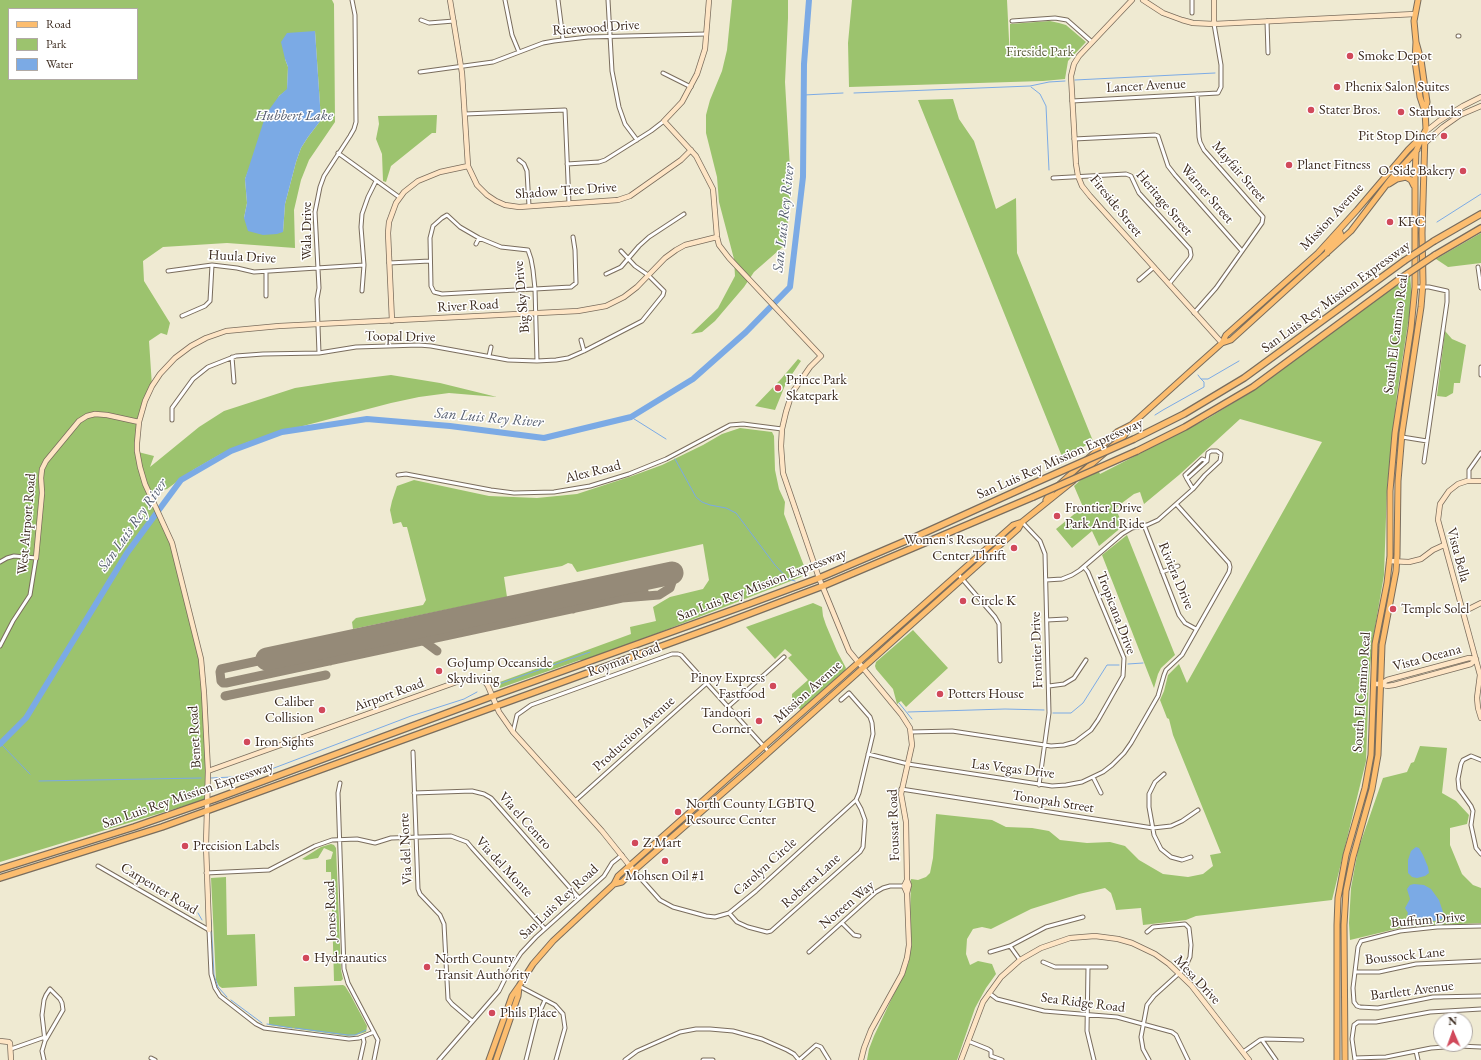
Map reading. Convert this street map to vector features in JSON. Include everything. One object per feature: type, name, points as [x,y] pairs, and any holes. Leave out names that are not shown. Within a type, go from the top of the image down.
[{"type":"highway","name":"San Luis Rey Mission Expressway","points":[[0,869],[89,842],[207,802],[493,696],[820,578],[915,537],[1134,439],[1190,411],[1244,378],[1404,261],[1434,241],[1481,214]]},
{"type":"highway","name":"San Luis Rey Mission Expressway","points":[[0,878],[118,841],[206,811],[720,625],[822,586],[1033,497],[1185,428],[1253,387],[1401,278],[1435,255],[1481,228]]},
{"type":"main road","points":[[1418,0],[1415,14],[1415,61],[1420,75],[1420,97],[1425,111]]},
{"type":"main road","points":[[1416,42],[1421,60],[1419,76],[1423,94],[1426,98],[1426,125],[1424,133]]},
{"type":"main road","name":"South El Camino Real","points":[[1344,1060],[1344,925],[1346,891],[1353,857],[1372,789],[1378,755],[1382,645],[1396,561],[1398,480],[1402,437],[1421,307],[1424,133]]},
{"type":"main road","name":"South El Camino Real","points":[[1337,1060],[1338,898],[1346,855],[1371,755],[1376,644],[1387,583],[1389,561],[1390,491],[1394,440],[1411,328],[1415,287],[1414,188],[1416,151],[1424,133]]},
{"type":"main road","name":"Mission Avenue","points":[[489,1060],[512,996],[547,946],[614,884],[618,876],[858,663],[960,576],[1018,529],[1022,522],[1044,503],[1052,491],[1117,432],[1131,425],[1222,343],[1226,335],[1318,253],[1358,210],[1424,133]]},
{"type":"main road","name":"Mission Avenue","points":[[1222,343],[1231,340],[1351,231],[1382,190],[1416,151],[1425,143]]},
{"type":"main road","points":[[1382,190],[1397,179],[1406,177],[1411,180],[1414,188]]},
{"type":"main road","points":[[1367,210],[1367,206],[1376,193],[1374,190]]},
{"type":"main road","points":[[1351,231],[1348,226],[1358,214],[1358,210]]},
{"type":"main road","points":[[1328,253],[1328,248],[1341,235],[1339,230]]},
{"type":"main road","points":[[1295,283],[1294,278],[1299,273],[1299,269]]},
{"type":"main road","points":[[1286,291],[1286,286],[1290,280],[1290,277]]},
{"type":"main road","name":"Mission Avenue","points":[[614,884],[622,882],[667,843],[862,668],[960,576]]},
{"type":"main road","points":[[719,796],[722,790],[729,783],[729,778]]},
{"type":"main road","points":[[667,843],[668,838],[690,817],[691,811]]},
{"type":"main road","name":"Mission Avenue","points":[[496,1060],[518,996],[519,986]]},
{"type":"street","name":"Wala Drive","points":[[319,353],[317,299],[319,288],[315,212],[320,187],[324,176],[354,129],[356,122],[355,15],[352,0]]},
{"type":"street","name":"Shadow Tree Drive","points":[[450,0],[461,67],[468,166],[477,185],[487,195],[505,204],[519,207],[611,202],[630,196],[682,160],[691,150]]},
{"type":"street","points":[[505,0],[512,35],[520,52]]},
{"type":"street","points":[[558,0],[563,39]]},
{"type":"street","points":[[608,0],[612,71],[619,106],[625,124],[636,140]]},
{"type":"street","points":[[567,164],[599,162],[605,160],[664,121],[682,102],[691,87],[702,62],[705,49],[708,0]]},
{"type":"street","name":"Fireside Street","points":[[1132,0],[1079,56],[1074,64],[1071,76],[1074,139],[1078,176],[1082,186],[1090,196],[1222,343]]},
{"type":"street","points":[[1143,0],[1163,14],[1193,23],[1214,24],[1415,14]]},
{"type":"street","points":[[1192,0],[1192,13]]},
{"type":"street","points":[[1214,0],[1214,24]]},
{"type":"street","points":[[1012,21],[1055,18],[1067,20],[1092,42]]},
{"type":"street","points":[[421,20],[429,23],[454,21]]},
{"type":"street","points":[[1267,21],[1268,53]]},
{"type":"street","name":"Lancer Avenue","points":[[1072,101],[1218,93],[1220,90],[1221,65],[1214,24]]},
{"type":"street","name":"Ricewood Drive","points":[[420,72],[493,62],[543,43],[563,39],[706,34]]},
{"type":"street","points":[[663,73],[691,87]]},
{"type":"street","name":"Mayfair Street","points":[[1194,313],[1216,288],[1262,223],[1263,217],[1202,146],[1199,137],[1197,94]]},
{"type":"street","name":"Mission Avenue","points":[[1424,133],[1439,121],[1481,97]]},
{"type":"street","name":"Mission Avenue","points":[[1425,143],[1443,127],[1460,115],[1481,106]]},
{"type":"street","points":[[465,114],[565,110],[569,204]]},
{"type":"street","points":[[664,121],[691,150],[701,164],[713,189],[719,245],[729,258],[821,356],[810,367],[792,393],[782,429],[781,446],[783,473],[822,586],[849,652],[906,721],[911,732]]},
{"type":"street","name":"Warner Street","points":[[1074,139],[1158,136],[1168,166],[1175,176],[1242,251]]},
{"type":"street","points":[[338,153],[399,197]]},
{"type":"street","points":[[519,160],[524,164],[526,171],[530,206]]},
{"type":"street","points":[[392,321],[388,233],[392,212],[399,197],[410,187],[426,177],[468,166]]},
{"type":"street","name":"Heritage Street","points":[[1053,178],[1126,174],[1131,176],[1140,193],[1190,249],[1190,258],[1169,284]]},
{"type":"street","points":[[362,291],[364,265],[361,227],[362,214],[376,181]]},
{"type":"street","points":[[606,274],[621,267],[649,237],[684,214]]},
{"type":"street","name":"Big Sky Drive","points":[[430,261],[430,238],[433,226],[447,215],[460,227],[479,238],[501,247],[528,250],[532,259],[536,314],[537,361]]},
{"type":"street","points":[[389,263],[430,261],[431,286],[434,292],[442,294],[571,287],[576,283],[573,237]]},
{"type":"street","name":"River Road","points":[[199,341],[226,331],[242,329],[536,314],[578,311],[606,306],[624,297],[637,287],[665,258],[685,245],[717,237]]},
{"type":"street","points":[[476,244],[479,238]]},
{"type":"street","points":[[621,251],[635,266],[648,275]]},
{"type":"street","points":[[182,316],[205,306],[210,301],[212,265]]},
{"type":"street","name":"Huula Drive","points":[[168,271],[212,265],[229,266],[254,272],[266,272],[364,265]]},
{"type":"street","points":[[1139,280],[1154,267]]},
{"type":"street","points":[[1478,267],[1481,288]]},
{"type":"street","points":[[266,272],[266,296]]},
{"type":"street","name":"Toopal Drive","points":[[172,420],[172,408],[193,379],[208,367],[232,356],[319,353],[356,347],[431,346],[508,360],[537,361],[568,358],[642,321],[664,295],[664,291],[648,275]]},
{"type":"street","points":[[1415,287],[1447,291],[1447,302],[1424,462]]},
{"type":"street","points":[[581,340],[584,351]]},
{"type":"street","name":"Benet Road","points":[[199,341],[175,358],[160,374],[152,386],[145,401],[139,422],[137,443],[140,467],[147,489],[172,542],[201,659],[208,771],[206,811],[206,873],[211,974],[215,988],[220,996],[256,1024],[264,1028],[349,1039],[363,1037],[374,1032]]},
{"type":"street","points":[[489,356],[491,347]]},
{"type":"street","points":[[232,356],[234,382]]},
{"type":"street","points":[[1481,367],[1481,375]]},
{"type":"street","name":"West Airport Road","points":[[0,646],[13,621],[30,595],[36,558],[42,493],[42,469],[46,461],[79,421],[87,416],[95,414],[107,415],[139,422]]},
{"type":"street","name":"Alex Road","points":[[398,475],[406,474],[514,493],[554,492],[590,486],[629,474],[666,459],[730,425],[743,424],[782,429]]},
{"type":"street","points":[[1402,437],[1427,441]]},
{"type":"street","points":[[1046,580],[1062,579],[1072,575],[1084,567],[1122,534],[1132,528],[1158,520],[1177,505],[1193,489],[1205,475],[1220,461],[1221,454],[1217,451],[1211,451],[1207,456],[1207,461],[1187,480],[1193,489]]},
{"type":"street","points":[[1469,481],[1469,470],[1481,453]]},
{"type":"street","name":"Vista Bella","points":[[1481,481],[1469,481],[1458,484],[1449,491],[1440,504],[1438,520],[1480,675],[1477,698],[1481,718]]},
{"type":"street","name":"Las Vegas Drive","points":[[868,754],[908,764],[1052,786],[1082,782],[1112,765],[1124,753],[1131,742],[1158,696],[1164,675],[1182,655],[1229,572],[1229,563],[1177,505]]},
{"type":"street","name":"Frontier Drive","points":[[1022,522],[1040,541],[1045,554],[1050,686],[1049,713],[1039,785]]},
{"type":"street","name":"Riviera Drive","points":[[1144,525],[1179,615],[1185,623],[1196,629]]},
{"type":"street","points":[[1389,561],[1409,562],[1421,559],[1433,550],[1444,545]]},
{"type":"street","points":[[0,562],[14,556],[36,558]]},
{"type":"street","points":[[1162,572],[1178,566]]},
{"type":"street","name":"Tropicana Drive","points":[[911,732],[952,731],[1045,746],[1064,745],[1075,742],[1091,730],[1124,672],[1124,658],[1088,572],[1084,567]]},
{"type":"street","points":[[960,576],[995,617],[999,624],[1000,660]]},
{"type":"street","points":[[1463,612],[1481,603]]},
{"type":"street","points":[[1047,620],[1066,619]]},
{"type":"street","name":"Roymar Road","points":[[513,732],[517,715],[531,705],[672,654],[681,655],[769,752]]},
{"type":"street","points":[[728,707],[784,657]]},
{"type":"street","points":[[1050,686],[1064,684],[1074,678],[1086,660]]},
{"type":"street","name":"Vista Oceana","points":[[1374,684],[1387,686],[1394,685],[1471,664],[1476,660]]},
{"type":"street","name":"Airport Road","points":[[208,771],[465,679],[474,679],[485,682],[503,719],[513,732],[575,800],[634,871]]},
{"type":"street","name":"Production Avenue","points":[[575,800],[707,683]]},
{"type":"street","points":[[841,700],[849,693],[870,717],[874,734],[856,800]]},
{"type":"street","name":"Foussat Road","points":[[861,1060],[871,1030],[902,974],[907,958],[907,893],[909,886],[907,880],[906,822],[901,789],[912,745],[911,732]]},
{"type":"street","name":"Via del Norte","points":[[413,752],[418,888],[420,894],[440,914],[444,924],[448,999],[472,1021]]},
{"type":"street","points":[[1481,760],[1471,756],[1463,760],[1458,779],[1459,789],[1471,806],[1471,825],[1476,848],[1481,854]]},
{"type":"street","points":[[1164,774],[1155,782],[1149,794],[1149,807],[1158,844],[1165,853],[1171,857],[1182,860],[1191,857]]},
{"type":"street","points":[[1093,777],[1101,793]]},
{"type":"street","name":"Jones Road","points":[[340,783],[338,793],[344,969],[348,983],[374,1032]]},
{"type":"street","name":"Tonopah Street","points":[[901,789],[1153,828],[1171,826],[1182,821],[1198,810]]},
{"type":"street","name":"Via el Centro","points":[[414,793],[472,791],[484,794],[491,798],[579,898]]},
{"type":"street","name":"Roberta Lane","points":[[729,913],[736,922],[767,932],[771,931],[843,868],[860,852],[863,847],[865,820],[856,800]]},
{"type":"street","name":"Carolyn Circle","points":[[634,871],[660,900],[673,907],[715,917],[729,913],[756,891],[856,800]]},
{"type":"street","name":"Via del Monte","points":[[206,873],[269,870],[315,846],[332,840],[357,839],[375,843],[391,838],[451,836],[467,842],[545,929]]},
{"type":"street","name":"San Luis Rey Road","points":[[439,1060],[499,991],[508,972],[521,953],[545,929],[604,876],[612,863],[622,855]]},
{"type":"street","name":"Carpenter Road","points":[[98,866],[209,930]]},
{"type":"street","name":"Foussat Road","points":[[907,880],[904,886],[907,893]]},
{"type":"street","name":"Noreen Way","points":[[809,952],[876,892],[890,886],[904,886]]},
{"type":"street","points":[[990,952],[1010,946],[1046,927],[1083,917]]},
{"type":"street","points":[[842,922],[854,935],[859,936]]},
{"type":"street","points":[[1147,932],[1153,927],[1182,924],[1186,925],[1189,928],[1191,952],[1180,974],[1154,996],[1147,1005],[1140,1037],[1149,1060]]},
{"type":"street","name":"Buffum Drive","points":[[1355,972],[1358,946],[1361,941],[1400,931],[1437,927],[1481,926]]},
{"type":"street","name":"Mesa Drive","points":[[961,1060],[979,1010],[1001,977],[1020,960],[1036,950],[1070,938],[1094,936],[1118,939],[1141,946],[1160,957],[1180,974],[1224,1026],[1249,1060]]},
{"type":"street","points":[[1010,946],[1020,960]]},
{"type":"street","name":"Boussock Lane","points":[[1355,972],[1379,972],[1416,964],[1481,961]]},
{"type":"street","points":[[1043,962],[1055,967],[1106,967]]},
{"type":"street","points":[[1088,967],[1088,1038],[1094,1060]]},
{"type":"street","name":"Bartlett Avenue","points":[[1355,972],[1353,988],[1354,1002],[1360,1007],[1378,1008],[1433,997],[1481,996]]},
{"type":"street","points":[[519,986],[545,1000],[559,1009],[563,1014],[565,1028],[556,1060]]},
{"type":"street","points":[[44,1060],[42,1051],[45,1039],[63,1010],[60,999],[50,989],[44,1000],[42,1015],[45,1039]]},
{"type":"street","name":"Sea Ridge Road","points":[[989,993],[998,999],[1044,1011],[1117,1017],[1176,1035],[1188,1060]]},
{"type":"street","points":[[526,1060],[536,1020],[545,1000]]},
{"type":"street","name":"Foussat Road","points":[[864,1060],[868,1043],[884,1007]]},
{"type":"street","points":[[1481,1009],[1430,1012],[1376,1022],[1358,1022],[1354,1025],[1352,1039],[1355,1059],[1386,1057],[1431,1048],[1459,1046],[1481,1047]]},
{"type":"street","points":[[625,1060],[637,1051],[680,1032],[696,1029],[733,1031],[762,1039],[787,1050],[799,1060],[816,1045],[821,1047],[829,1060]]},
{"type":"street","points":[[374,1032],[378,1042],[374,1060]]},
{"type":"street","points":[[360,1060],[364,1042],[363,1037]]},
{"type":"street","points":[[11,1049],[45,1039]]},
{"type":"street","points":[[1242,1052],[1262,1040],[1302,1040]]},
{"type":"street","points":[[1262,1040],[1276,1060]]},
{"type":"street","points":[[0,1041],[9,1042],[11,1045],[11,1060]]},
{"type":"street","points":[[968,1041],[991,1051],[991,1058],[1002,1060]]},
{"type":"street","points":[[1416,1051],[1418,1060]]},
{"type":"street","points":[[151,1058],[155,1060]]},
{"type":"street","points":[[703,1060],[713,1060]]},
{"type":"green space","points":[[0,0],[332,0],[334,4],[335,122],[309,160],[301,180],[294,210],[295,248],[227,243],[163,247],[143,261],[144,281],[170,323],[167,335],[161,333],[149,341],[152,386],[139,422],[138,452],[154,456],[150,467],[199,427],[224,411],[295,388],[391,375],[440,383],[497,397],[449,393],[419,397],[303,426],[248,442],[219,455],[193,470],[167,489],[149,494],[166,528],[201,659],[207,799],[0,862]],"holes":[[[315,31],[321,120],[301,148],[296,162],[285,204],[283,232],[244,218],[247,203],[245,179],[279,96],[287,90],[288,67],[285,59]]]},
{"type":"green space","points":[[732,0],[788,0],[785,82],[791,186],[786,244],[754,272],[744,287],[715,321],[702,332],[691,334],[718,308],[735,276],[734,259],[719,202],[717,177],[706,133],[706,115],[710,100],[722,71],[727,50]]},
{"type":"green space","name":"Fireside Park","points":[[852,0],[1007,0],[1010,60],[1010,24],[1050,21],[1059,23],[1066,25],[1086,42],[1068,61],[1065,79],[849,87],[848,43]]},
{"type":"green space","points":[[953,99],[959,119],[974,141],[996,209],[1016,198],[1017,253],[1093,441],[1063,459],[918,100]]},
{"type":"green space","points":[[437,115],[436,133],[432,133],[391,166],[386,182],[383,181],[382,154],[376,139],[379,124],[378,116]]},
{"type":"green space","points":[[1481,233],[1481,263],[1448,267],[1436,259]]},
{"type":"green space","points":[[1410,275],[1412,297],[1397,394],[1387,488],[1384,575],[1373,639],[1369,677],[1366,761],[1332,900],[1196,916],[1186,920],[1143,925],[1141,908],[1116,910],[1111,893],[1105,888],[1079,894],[1031,909],[991,929],[982,927],[973,929],[967,939],[966,954],[970,965],[978,961],[992,964],[996,974],[975,1008],[957,1060],[867,1060],[874,1036],[909,962],[911,879],[918,880],[926,877],[930,873],[933,858],[936,814],[992,820],[1006,827],[1032,828],[1049,831],[1060,840],[1087,843],[1110,842],[1125,846],[1139,860],[1163,874],[1188,877],[1203,874],[1213,866],[1210,855],[1221,853],[1173,735],[1169,719],[1167,718],[1160,700],[1168,675],[1179,664],[1187,683],[1322,442],[1240,419],[1179,475],[1144,504],[1140,492],[1134,494],[1118,506],[1116,509],[1123,526],[1099,546],[1092,531],[1072,548],[1056,529],[1083,507],[1074,486],[1096,466],[1100,474],[1207,419],[1256,389]]},
{"type":"green space","points":[[1445,331],[1452,339],[1466,345],[1460,383],[1454,383],[1453,393],[1446,397],[1437,396]]},
{"type":"green space","name":"Prince Park Skatepark","points":[[798,359],[801,361],[786,383],[775,410],[755,406],[781,379]]},
{"type":"green space","points":[[740,428],[772,432],[774,436],[775,470],[779,489],[785,502],[784,514],[806,571],[801,577],[658,633],[582,661],[580,660],[500,688],[497,686],[497,683],[631,634],[630,627],[656,621],[653,607],[670,597],[703,589],[709,580],[703,544],[577,572],[572,564],[568,563],[562,566],[504,577],[507,597],[353,629],[352,622],[356,618],[423,605],[426,600],[407,527],[403,527],[401,522],[393,524],[390,510],[397,486],[414,480],[489,496],[537,498],[577,494],[662,465],[722,434]]},
{"type":"green space","points":[[1127,535],[1175,655],[1161,668],[1154,688],[1102,555]]},
{"type":"green space","points":[[813,603],[822,607],[826,625],[846,668],[845,671],[802,711],[792,701],[792,694],[808,680],[788,658],[792,655],[785,649],[775,659],[746,627]]},
{"type":"green space","points":[[913,630],[948,668],[906,707],[901,701],[897,704],[893,689],[875,666],[876,662]]},
{"type":"green space","points":[[1420,746],[1447,748],[1442,793],[1456,801],[1469,815],[1467,824],[1450,828],[1450,845],[1462,874],[1473,885],[1481,888],[1481,923],[1404,927],[1350,940],[1349,923],[1351,888],[1358,850],[1383,778],[1407,772],[1411,763],[1414,762]]},
{"type":"green space","points":[[331,844],[336,848],[341,970],[343,979],[341,981],[334,981],[331,872],[326,872],[326,860],[331,859],[333,852],[324,848],[318,858],[306,860],[302,859],[321,847]]},
{"type":"green space","points":[[226,877],[227,935],[255,934],[257,986],[222,988],[216,980],[211,878]]},
{"type":"green space","points":[[343,985],[350,994],[367,1026],[366,1032],[348,1036],[269,1025],[269,1017],[295,1016],[294,987]]},
{"type":"water","name":"Hubbert Lake","points":[[315,31],[321,120],[301,148],[296,162],[285,204],[283,232],[263,235],[248,231],[244,218],[247,203],[245,179],[266,114],[279,96],[287,89],[288,67],[281,42],[287,33]]},
{"type":"water","points":[[1416,847],[1419,848],[1423,855],[1429,873],[1425,876],[1417,878],[1412,877],[1408,873],[1408,860],[1411,851]]},
{"type":"water","points":[[1410,885],[1424,885],[1431,889],[1439,900],[1443,912],[1442,919],[1434,921],[1407,915],[1408,913],[1405,908],[1410,899],[1407,889]]},
{"type":"waterway","name":"San Luis Rey River","points":[[0,744],[26,718],[127,553],[181,480],[231,451],[282,432],[367,419],[450,426],[544,438],[631,417],[693,379],[746,332],[790,287],[803,177],[804,64],[809,0]]},
{"type":"waterway","points":[[1075,80],[1215,73]]},
{"type":"waterway","points":[[854,93],[1030,86],[1049,82],[1065,81]]},
{"type":"waterway","points":[[1031,87],[1040,94],[1046,106],[1049,170]]},
{"type":"waterway","points":[[804,95],[843,93]]},
{"type":"waterway","points":[[1437,222],[1481,194]]},
{"type":"waterway","points":[[1198,375],[1201,379],[1208,379],[1239,361]]},
{"type":"waterway","points":[[1155,415],[1204,387],[1204,382],[1201,379]]},
{"type":"waterway","points":[[631,417],[666,439]]},
{"type":"waterway","points":[[675,459],[696,497],[702,502],[726,508],[736,513],[775,565],[788,579],[795,581]]},
{"type":"waterway","points":[[496,685],[590,652]]},
{"type":"waterway","points":[[1128,664],[1143,663]]},
{"type":"waterway","points":[[1053,713],[1071,713],[1083,703],[1107,665],[1119,665]]},
{"type":"waterway","points":[[211,778],[253,776],[411,716],[464,699],[477,692]]},
{"type":"waterway","points":[[899,703],[912,719]]},
{"type":"waterway","points":[[908,712],[1005,709],[1044,710]]},
{"type":"waterway","points":[[0,743],[30,774]]},
{"type":"waterway","points":[[39,781],[201,778]]},
{"type":"waterway","points":[[198,913],[202,920]]},
{"type":"waterway","points":[[211,920],[214,975],[218,987],[227,997]]},
{"type":"waterway","points":[[231,1000],[262,1023]]},
{"type":"waterway","points":[[267,1024],[292,1028]]},
{"type":"waterway","points":[[295,1028],[348,1035],[355,1035],[366,1030]]},
{"type":"taxiway","points":[[267,659],[221,669],[221,681],[226,683],[622,598],[659,595],[670,588],[672,573]]},
{"type":"taxiway","points":[[636,595],[644,592],[642,579]]},
{"type":"taxiway","points":[[572,594],[566,600],[569,607],[573,609]]},
{"type":"taxiway","points":[[439,637],[445,626],[452,620]]},
{"type":"taxiway","points":[[400,631],[404,631],[408,634],[409,640],[406,644]]},
{"type":"taxiway","points":[[422,641],[437,651]]},
{"type":"taxiway","points":[[326,647],[330,647],[333,651],[333,657],[330,661]]},
{"type":"taxiway","points":[[278,672],[281,669],[281,661],[286,656]]},
{"type":"taxiway","points":[[225,696],[326,675]]},
{"type":"runway","points":[[267,659],[672,573]]},
{"type":"place","name":"Smoke Depot","points":[[1350,56]]},
{"type":"place","name":"Phenix Salon Suites","points":[[1337,87]]},
{"type":"place","name":"Stater Bros.","points":[[1311,110]]},
{"type":"place","name":"Starbucks","points":[[1401,112]]},
{"type":"place","name":"Pit Stop Diner","points":[[1444,136]]},
{"type":"place","name":"Planet Fitness","points":[[1289,165]]},
{"type":"place","name":"O-Side Bakery","points":[[1463,171]]},
{"type":"place","name":"KFC","points":[[1390,222]]},
{"type":"place","name":"Prince Park Skatepark","points":[[778,388]]},
{"type":"place","name":"Frontier Drive Park And Ride","points":[[1057,516]]},
{"type":"place","name":"Women's Resource Center Thrift","points":[[1014,548]]},
{"type":"place","name":"Circle K","points":[[963,601]]},
{"type":"place","name":"Temple Solel","points":[[1393,609]]},
{"type":"place","name":"GoJump Oceanside Skydiving","points":[[439,671]]},
{"type":"place","name":"Pinoy Express Fastfood","points":[[773,686]]},
{"type":"place","name":"Potters House","points":[[940,694]]},
{"type":"place","name":"Caliber Collision","points":[[322,710]]},
{"type":"place","name":"Tandoori Corner","points":[[759,721]]},
{"type":"place","name":"Iron Sights","points":[[247,742]]},
{"type":"place","name":"North County LGBTQ Resource Center","points":[[678,812]]},
{"type":"place","name":"Z Mart","points":[[635,843]]},
{"type":"place","name":"Precision Labels","points":[[185,846]]},
{"type":"place","name":"Mohsen Oil #1","points":[[665,861]]},
{"type":"place","name":"Hydranautics","points":[[306,958]]},
{"type":"place","name":"North County Transit Authority","points":[[427,967]]},
{"type":"place","name":"Phils Place","points":[[492,1013]]}]
